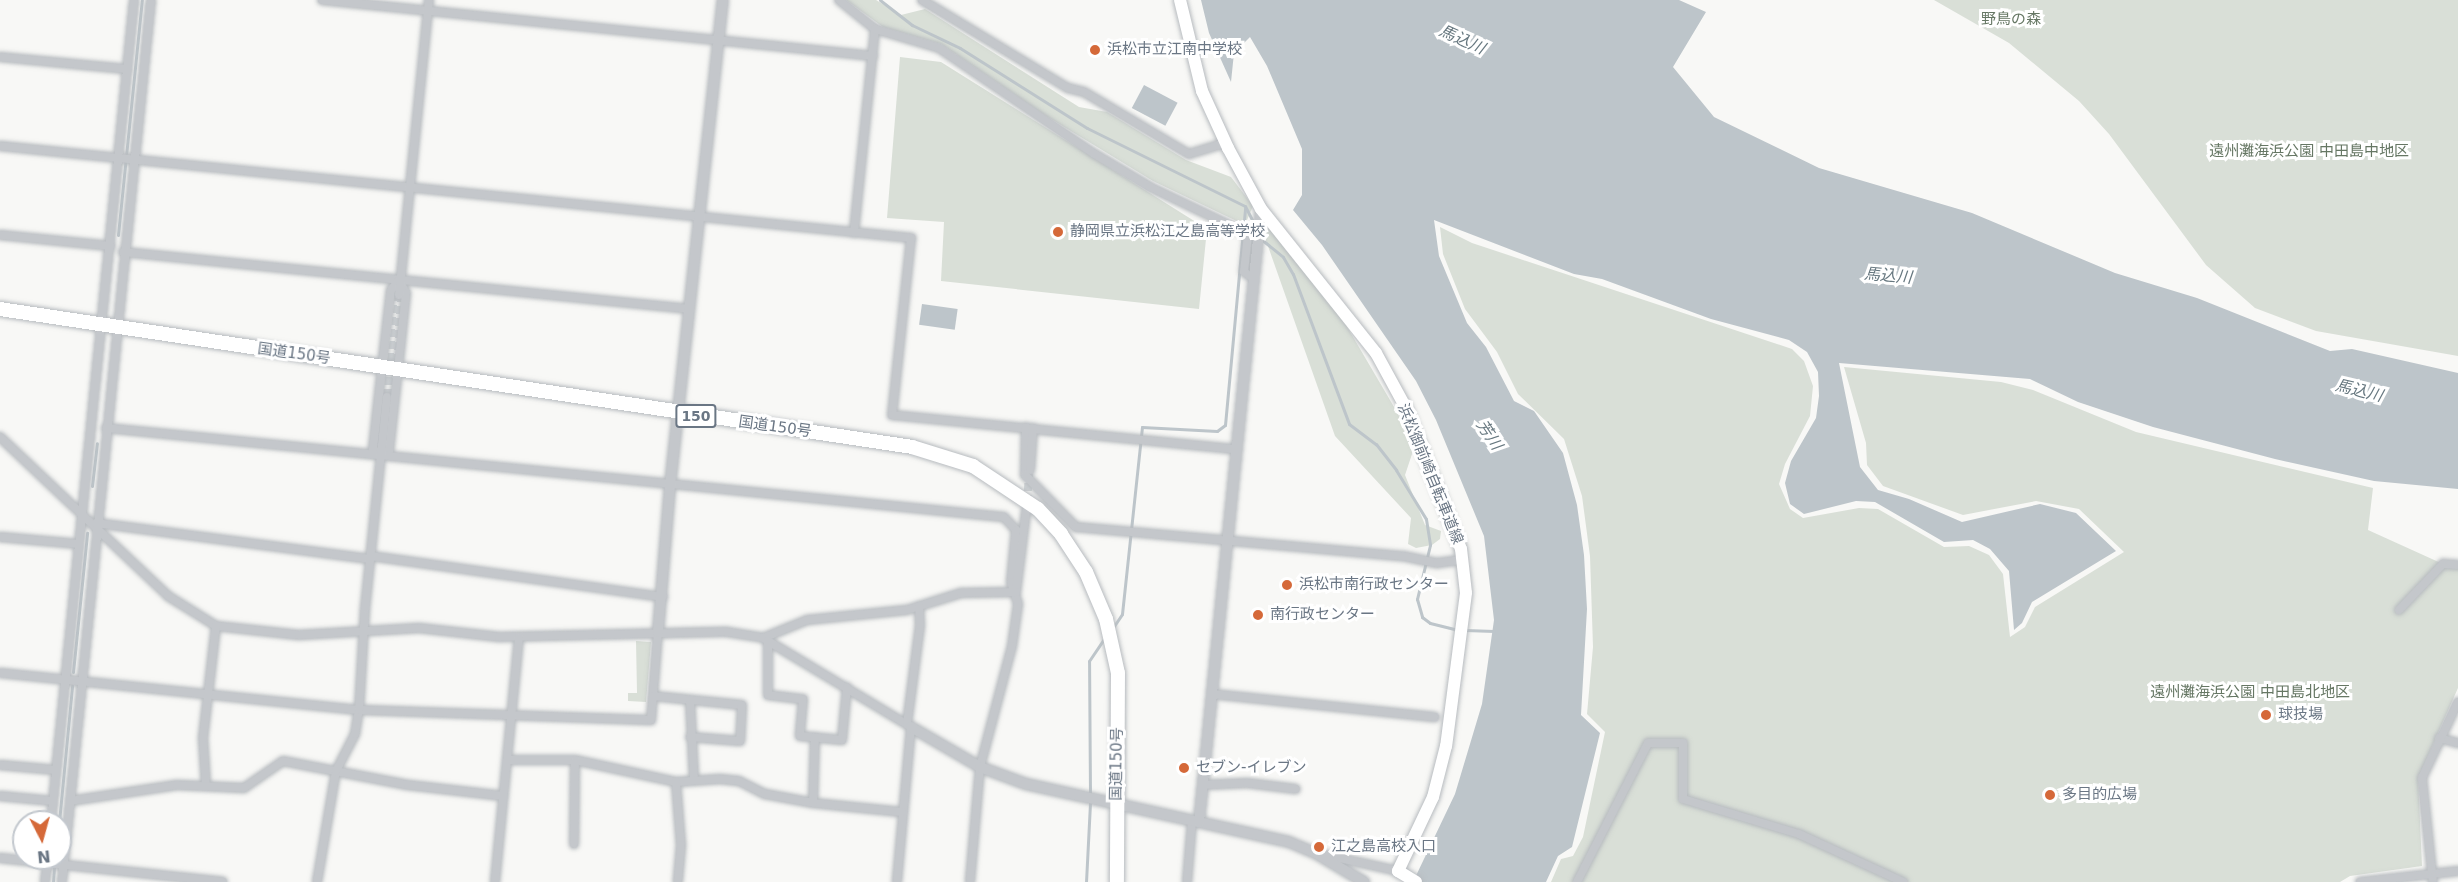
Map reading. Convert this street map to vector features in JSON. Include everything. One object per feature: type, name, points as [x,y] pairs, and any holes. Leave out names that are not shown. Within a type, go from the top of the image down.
[{"type":"highway","name":"国道150号","points":[[0,309],[679,414],[912,447],[973,466],[1038,509],[1075,553],[1097,594],[1114,645],[1117,882]]},
{"type":"main road","name":"浜松御前崎自転車道線","points":[[1180,0],[1202,91],[1226,143],[1261,209],[1376,353],[1417,435],[1463,560],[1466,592],[1446,746],[1433,796],[1398,871]]},
{"type":"main road","points":[[1398,871],[1416,882]]},
{"type":"street","points":[[69,810],[106,428],[110,246],[134,0]]},
{"type":"street","points":[[52,810],[79,544],[109,327],[123,252],[151,0]]},
{"type":"street","points":[[322,0],[873,56]]},
{"type":"street","points":[[399,295],[429,0]]},
{"type":"street","points":[[0,673],[359,710],[651,720],[663,597],[670,486],[723,0]]},
{"type":"street","points":[[839,0],[875,29],[939,48],[966,71],[1093,153],[1150,187],[1248,234],[1244,272],[1253,278]]},
{"type":"street","points":[[922,0],[1068,88],[1084,92],[1189,154],[1226,143]]},
{"type":"street","points":[[854,233],[875,29]]},
{"type":"street","points":[[0,57],[128,69]]},
{"type":"street","points":[[0,146],[911,238],[892,415],[1235,449]]},
{"type":"street","points":[[1187,882],[1202,785],[1261,209]]},
{"type":"street","points":[[0,235],[110,246]]},
{"type":"street","points":[[123,252],[690,309]]},
{"type":"street","points":[[380,456],[373,449],[391,290],[399,280]]},
{"type":"street","points":[[380,456],[389,451],[398,369],[406,293],[399,280]]},
{"type":"street","points":[[317,882],[336,771],[355,734],[359,710],[370,557],[387,397]]},
{"type":"street","points":[[106,428],[670,486],[1004,517],[1016,530],[1011,582],[1016,592]]},
{"type":"street","points":[[1030,428],[1030,470]]},
{"type":"street","points":[[1030,428],[1025,475],[1076,526],[1403,556],[1437,563],[1463,560]]},
{"type":"street","points":[[0,437],[96,525],[168,596],[216,626],[299,635],[419,628],[519,637],[727,632],[766,639],[980,767],[1026,784],[1289,843],[1317,854],[1364,882]]},
{"type":"street","points":[[0,446],[10,447]]},
{"type":"street","points":[[970,882],[980,767],[1012,646],[1026,512]]},
{"type":"street","points":[[96,525],[370,557],[663,597]]},
{"type":"street","points":[[0,537],[79,544]]},
{"type":"street","points":[[2399,610],[2443,564],[2458,565]]},
{"type":"street","points":[[766,639],[807,620],[918,606],[961,593],[1016,592]]},
{"type":"street","points":[[897,882],[909,725],[920,625],[918,606]]},
{"type":"street","points":[[206,786],[204,738],[216,626]]},
{"type":"street","points":[[495,882],[519,637]]},
{"type":"street","points":[[766,639],[768,696],[803,699],[800,736],[842,740],[847,687]]},
{"type":"street","points":[[1211,694],[1435,717]]},
{"type":"street","points":[[653,696],[742,705],[740,741],[690,737]]},
{"type":"street","points":[[690,700],[690,737],[694,780]]},
{"type":"street","points":[[2433,878],[2422,778],[2458,702]]},
{"type":"street","points":[[813,803],[815,737]]},
{"type":"street","points":[[2439,738],[2458,743]]},
{"type":"street","points":[[1577,882],[1648,743],[1683,743],[1683,799],[1799,834],[1903,882]]},
{"type":"street","points":[[507,760],[575,760],[676,782],[739,781],[765,794],[813,803],[902,812]]},
{"type":"street","points":[[574,844],[575,760]]},
{"type":"street","points":[[70,801],[177,785],[244,788],[283,761],[408,785],[503,796]]},
{"type":"street","points":[[0,765],[56,770]]},
{"type":"street","points":[[676,782],[681,845],[678,882]]},
{"type":"street","points":[[1202,785],[1248,783],[1296,789]]},
{"type":"street","points":[[0,796],[53,801]]},
{"type":"street","points":[[1317,854],[1398,871]]},
{"type":"street","points":[[72,865],[223,882]]},
{"type":"street","points":[[2360,882],[2433,878],[2458,871]]},
{"type":"green space","points":[[846,0],[876,0],[901,15],[925,9],[1079,107],[1107,112],[1186,160],[1231,177],[1253,206],[1245,225],[1153,181],[1043,114],[941,44],[883,27]]},
{"type":"green space","name":"遠州灘海浜公園 中田島中地区","points":[[1934,0],[2458,0],[2458,356],[2316,331],[2255,308],[2206,265],[2109,134],[2079,101],[2009,43]]},
{"type":"green space","points":[[900,57],[941,62],[1207,229],[1199,309],[941,281],[944,222],[887,218]]},
{"type":"green space","points":[[1270,227],[1346,325],[1397,412],[1414,448],[1405,475],[1425,525],[1441,531],[1440,539],[1432,545],[1416,548],[1408,544],[1411,518],[1335,436],[1263,232]]},
{"type":"green space","name":"遠州灘海浜公園 中田島北地区","points":[[1440,227],[1472,243],[1792,349],[1804,361],[1813,386],[1810,416],[1785,464],[1779,484],[1790,509],[1803,518],[1859,508],[1878,509],[1944,547],[1969,546],[1989,555],[2003,574],[2010,637],[2025,627],[2035,607],[2124,552],[2079,509],[2036,501],[1963,515],[1883,486],[1867,465],[1866,443],[1844,367],[2001,382],[2033,390],[2136,432],[2373,488],[2368,530],[2443,564],[2458,565],[2458,688],[2418,778],[2422,866],[2350,876],[2340,882],[1551,882],[1561,859],[1573,856],[1583,837],[1605,732],[1587,714],[1593,647],[1590,556],[1582,496],[1564,439],[1518,394],[1497,352],[1465,309],[1443,254]]},
{"type":"green space","points":[[636,641],[651,642],[646,702],[628,701],[628,693],[637,693]]},
{"type":"water","points":[[1201,0],[1679,0],[1706,12],[1673,67],[1714,117],[1819,168],[1972,213],[2115,273],[2197,298],[2330,351],[2352,349],[2458,373],[2458,489],[2374,481],[2275,459],[2153,427],[2078,402],[2030,379],[1839,363],[1860,467],[1878,490],[1909,499],[1962,522],[2040,504],[2076,513],[2116,551],[2032,602],[2022,623],[2014,630],[2009,571],[1990,549],[1973,540],[1944,542],[1875,502],[1856,501],[1804,514],[1790,504],[1785,483],[1791,461],[1816,418],[1819,396],[1818,372],[1807,352],[1789,340],[1711,319],[1602,279],[1574,274],[1434,220],[1439,256],[1467,323],[1486,347],[1514,401],[1534,411],[1563,453],[1577,505],[1584,555],[1587,609],[1581,715],[1600,733],[1572,847],[1558,856],[1546,882],[1413,882],[1455,794],[1482,704],[1494,620],[1484,536],[1436,420],[1416,381],[1322,245],[1293,210],[1302,195],[1302,149],[1267,66],[1250,37],[1234,53],[1231,82],[1209,33]]},
{"type":"water","points":[[1144,85],[1178,103],[1165,126],[1132,108]]},
{"type":"water","points":[[922,304],[958,309],[955,330],[919,325]]},
{"type":"waterway","points":[[118,235],[142,0]]},
{"type":"waterway","points":[[880,0],[912,25],[960,48],[1087,128],[1245,206],[1256,228]]},
{"type":"waterway","points":[[1114,626],[1122,614],[1142,427],[1217,431],[1225,425],[1245,208]]},
{"type":"waterway","points":[[1261,239],[1283,257],[1293,274],[1349,424],[1376,444],[1396,470],[1426,519],[1430,545],[1417,599],[1422,617],[1430,623],[1458,630]]},
{"type":"waterway","points":[[92,486],[97,443]]},
{"type":"waterway","points":[[73,672],[87,533]]},
{"type":"waterway","points":[[1465,630],[1494,631]]},
{"type":"waterway","points":[[1090,795],[1089,661],[1104,639]]},
{"type":"waterway","points":[[60,810],[72,686]]},
{"type":"waterway","points":[[1086,882],[1090,802]]},
{"type":"waterway","points":[[53,882],[54,870]]},
{"type":"tunnel","points":[[387,397],[399,295]]},
{"type":"tunnel","points":[[1027,503],[1029,474]]},
{"type":"place","name":"浜松市立江南中学校","points":[[1095,50]]},
{"type":"place","name":"静岡県立浜松江之島高等学校","points":[[1058,232]]},
{"type":"place","name":"浜松市南行政センター","points":[[1287,585]]},
{"type":"place","name":"南行政センター","points":[[1258,615]]},
{"type":"place","name":"球技場","points":[[2266,715]]},
{"type":"place","name":"セブン-イレブン","points":[[1184,768]]},
{"type":"place","name":"多目的広場","points":[[2050,795]]},
{"type":"place","name":"江之島高校入口","points":[[1319,847]]},
{"type":"park label","name":"野鳥の森","points":[[2011,20]]},
{"type":"water label","name":"馬込川","points":[[1462,40]]},
{"type":"water label","name":"馬込川","points":[[1888,276]]},
{"type":"water label","name":"馬込川","points":[[2359,391]]},
{"type":"water label","name":"芳川","points":[[1489,435]]}]
